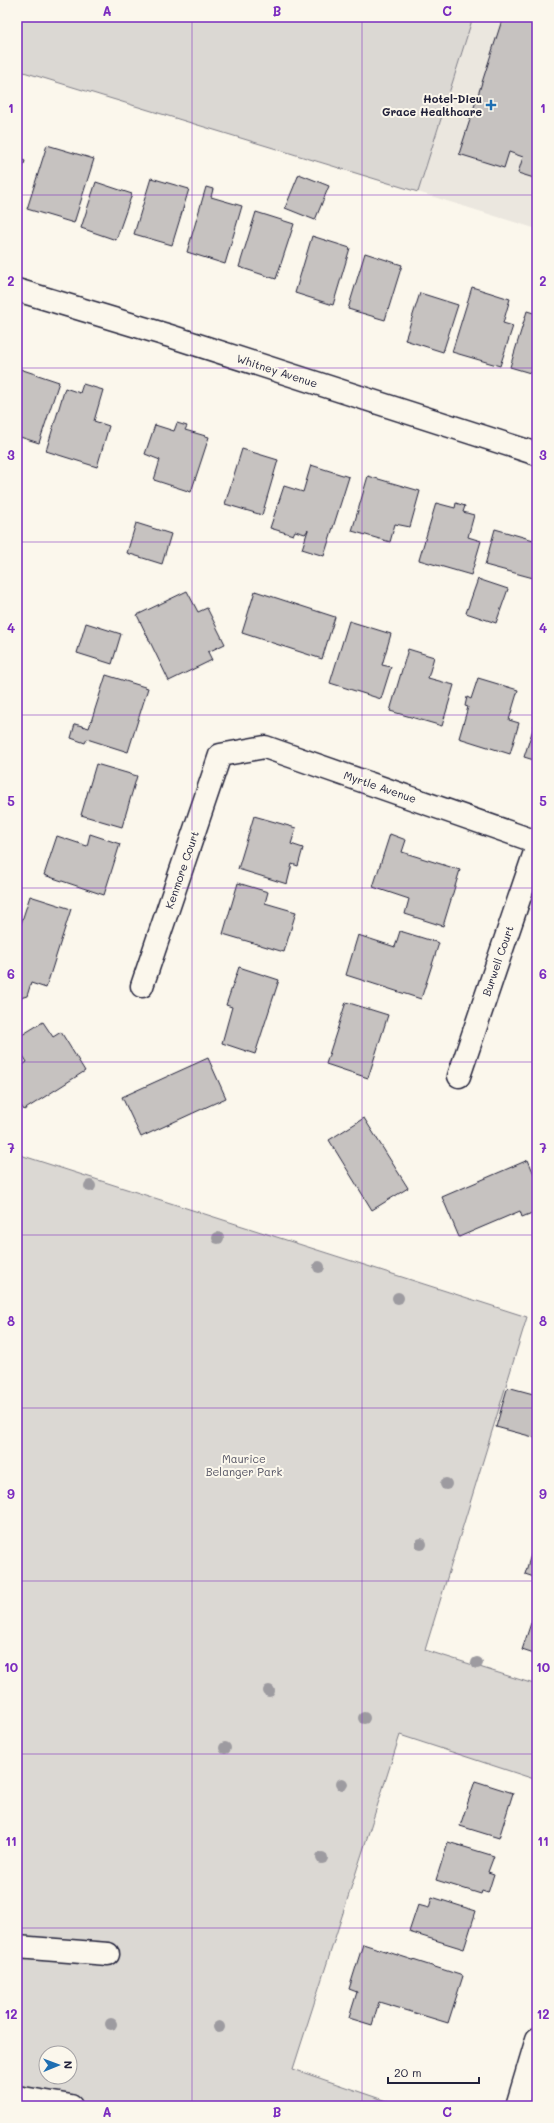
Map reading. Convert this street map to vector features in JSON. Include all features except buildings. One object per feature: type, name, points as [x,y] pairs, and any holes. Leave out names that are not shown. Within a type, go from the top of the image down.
[{"type":"street","name":"Whitney Avenue","points":[[17,290],[170,336],[537,454]]},
{"type":"street","name":"Myrtle Avenue","points":[[220,754],[265,747],[537,842]]},
{"type":"street","name":"Kenmore Court","points":[[142,986],[220,754]]},
{"type":"street","name":"Burwell Court","points":[[459,1076],[537,846]]},
{"type":"street","points":[[17,1947],[108,1954]]},
{"type":"street","points":[[517,2106],[537,2039]]},
{"type":"street","points":[[17,2097],[71,2106]]},
{"type":"shaded area","name":"Hotel-Dieu Grace Healthcare","points":[[473,17],[537,17],[537,229],[418,192]]},
{"type":"green space","points":[[17,17],[473,17],[418,192],[17,70]]},
{"type":"green space","name":"Maurice Belanger Park","points":[[17,1154],[527,1317],[425,1650],[537,1685],[537,1780],[400,1735],[293,2069],[401,2106],[69,2106],[17,2091]]},
{"type":"place","name":"Hotel-Dieu Grace Healthcare","points":[[491,105]]}]
